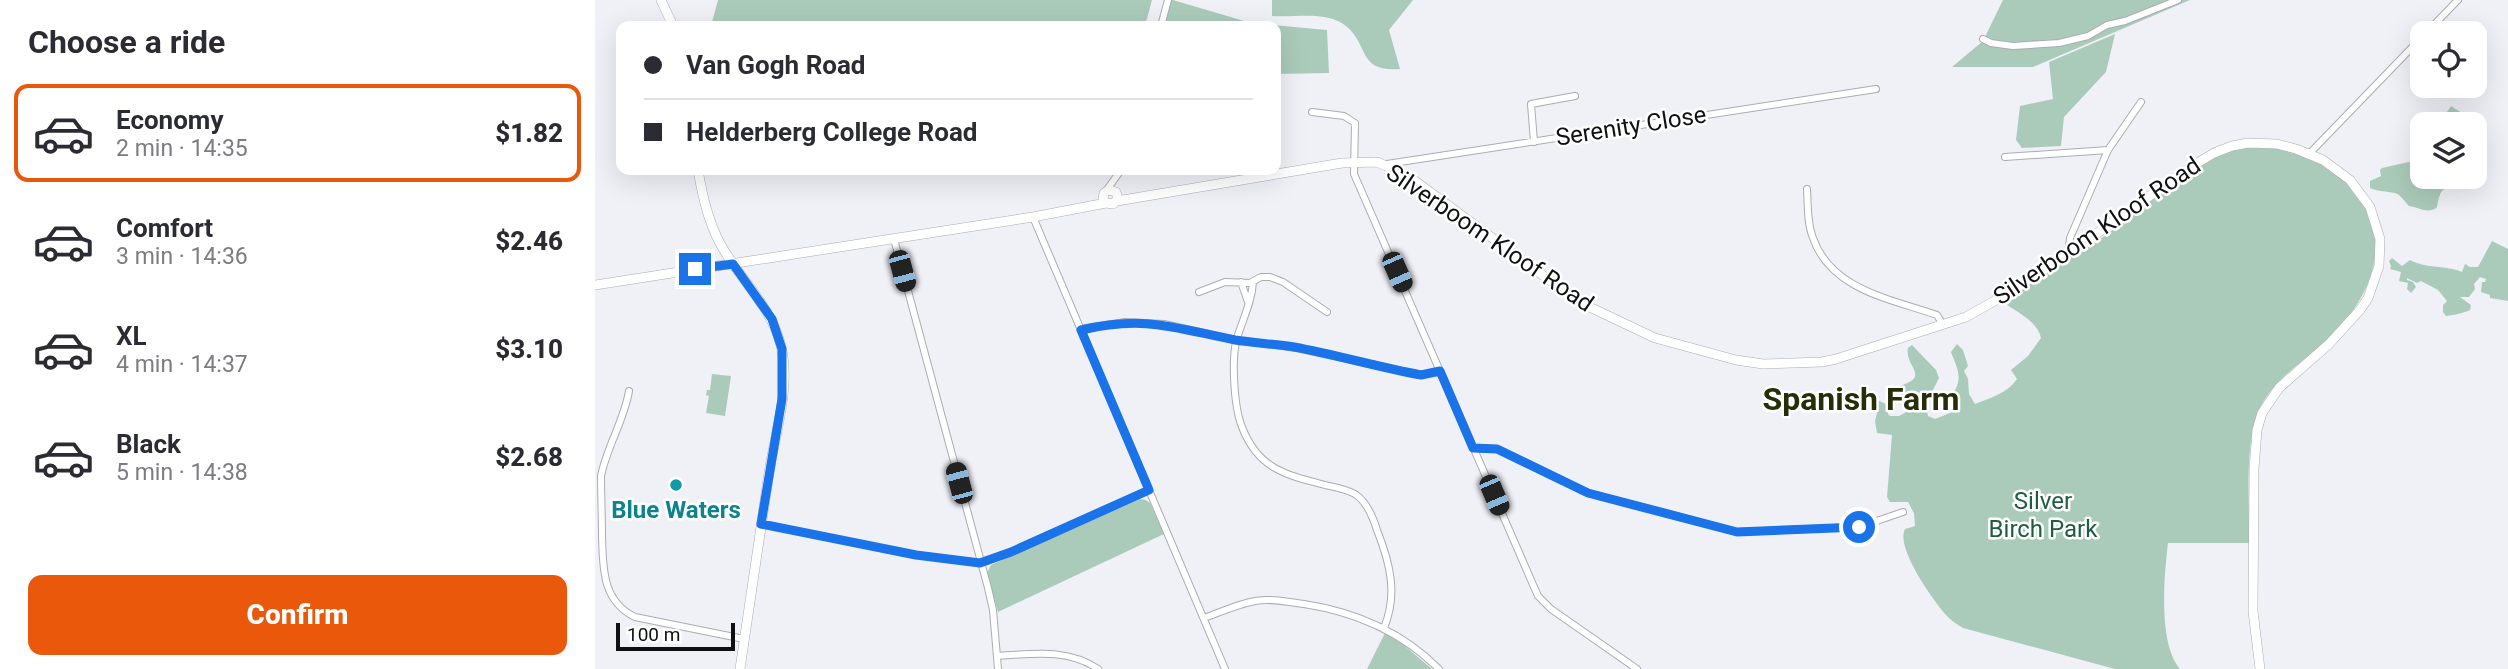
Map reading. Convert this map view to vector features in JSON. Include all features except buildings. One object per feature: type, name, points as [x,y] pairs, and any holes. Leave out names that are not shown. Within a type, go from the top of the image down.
[{"type":"street","points":[[661,0],[671,21]]},
{"type":"street","points":[[1162,21],[1168,0]]},
{"type":"street","points":[[1983,39],[2013,46],[2059,43],[2088,36],[2107,25],[2125,21],[2178,0]]},
{"type":"street","points":[[2438,21],[2458,0]]},
{"type":"street","points":[[2309,154],[2410,49]]},
{"type":"street","name":"Serenity Close","points":[[1387,164],[1876,89]]},
{"type":"street","points":[[1534,142],[1531,104],[1575,96]]},
{"type":"street","points":[[2068,254],[2070,237],[2108,150],[2141,102]]},
{"type":"street","points":[[1312,112],[1344,116],[1354,121],[1353,174],[1541,600],[1637,669]]},
{"type":"street","name":"Silverboom Kloof Road","points":[[1281,174],[1354,162],[1387,164],[1415,181],[1573,298],[1624,325],[1669,342],[1751,363],[1822,362],[1966,317],[2068,254],[2214,153],[2232,146],[2260,142],[2286,146],[2309,154],[2342,173],[2364,198],[2378,228],[2381,250],[2379,266],[2368,298],[2360,310],[2329,344],[2279,388],[2262,413],[2257,430],[2253,598],[2260,669]]},
{"type":"street","points":[[2005,157],[2108,150]]},
{"type":"street","points":[[699,175],[706,210],[726,253],[772,319],[782,349],[782,399],[740,669]]},
{"type":"street","points":[[1111,196],[1118,175]]},
{"type":"street","name":"Silverboom Kloof Road","points":[[595,285],[1033,217],[1080,208],[1111,196],[1133,197],[1272,175]]},
{"type":"street","points":[[1807,189],[1812,237],[1822,256],[1834,270],[1864,291],[1937,315],[1943,325]]},
{"type":"street","points":[[1033,217],[1225,669]]},
{"type":"street","points":[[894,239],[993,610],[998,669]]},
{"type":"street","points":[[1199,292],[1225,282],[1253,282],[1261,277],[1276,279],[1327,312]]},
{"type":"street","points":[[1241,282],[1248,302]]},
{"type":"street","points":[[1253,282],[1236,340],[1236,401],[1243,428],[1253,449],[1266,463],[1291,476],[1352,492],[1361,499],[1370,512],[1391,572],[1390,612],[1384,628]]},
{"type":"street","points":[[1081,330],[1111,323],[1151,322],[1236,340],[1297,348],[1421,375],[1440,371]]},
{"type":"street","points":[[629,391],[625,408],[598,475],[604,580],[610,594],[620,607],[635,617],[744,639]]},
{"type":"street","points":[[1473,448],[1497,449],[1588,493],[1737,532],[1859,527],[1903,512]]},
{"type":"street","points":[[761,524],[916,555],[980,563],[1011,552],[1149,490]]},
{"type":"street","points":[[1204,618],[1244,603],[1273,600],[1328,608],[1352,614],[1384,628],[1439,669]]},
{"type":"street","points":[[997,656],[1055,653],[1081,660],[1098,669]]},
{"type":"green space","points":[[718,0],[1152,0],[1146,21],[712,21]]},
{"type":"green space","points":[[1173,0],[1244,21],[1166,21]]},
{"type":"green space","points":[[1272,0],[1413,0],[1389,30],[1400,69],[1386,69],[1370,62],[1353,34],[1338,21],[1320,16],[1272,16]]},
{"type":"green space","points":[[2003,0],[2190,0],[2033,67],[1952,67],[1983,41]]},
{"type":"green space","points":[[1281,26],[1327,30],[1329,73],[1281,74]]},
{"type":"green space","points":[[2115,34],[2106,72],[2064,117],[2061,146],[2022,148],[2016,140],[2020,106],[2053,99],[2049,62]]},
{"type":"green space","points":[[2451,106],[2460,112],[2447,112]]},
{"type":"green space","name":"Silver Birch Park","points":[[2282,145],[2328,167],[2355,190],[2368,211],[2375,233],[2375,255],[2370,277],[2360,299],[2346,319],[2328,339],[2275,386],[2261,406],[2255,421],[2250,455],[2249,543],[2168,543],[2164,591],[2165,626],[2168,643],[2180,669],[2115,669],[1963,628],[1946,615],[1925,586],[1905,548],[1905,529],[1915,526],[1914,513],[1908,502],[1890,502],[1887,497],[1892,435],[1877,433],[1877,413],[1870,407],[1871,397],[1888,405],[1890,416],[1899,416],[1912,409],[1909,399],[1902,397],[1896,390],[1914,379],[1914,370],[1908,355],[1908,348],[1912,345],[1936,370],[1939,378],[1931,394],[1925,398],[1928,416],[1935,419],[1960,409],[1955,390],[1958,371],[1951,352],[1957,344],[1963,350],[1968,366],[1964,371],[1968,379],[1969,394],[1975,404],[2004,391],[2017,379],[2011,370],[2028,356],[2041,338],[2033,323],[2007,305],[2011,296],[2106,235],[2214,157],[2240,148]]},
{"type":"green space","points":[[2410,162],[2410,189],[2445,189],[2437,207],[2427,210],[2409,206],[2397,194],[2370,188],[2370,181],[2381,176],[2382,168]]},
{"type":"green space","points":[[2492,241],[2508,249],[2508,301],[2490,298],[2490,295],[2481,292],[2482,282],[2486,279],[2480,277],[2469,297],[2460,297],[2471,305],[2470,310],[2446,316],[2443,305],[2447,301],[2438,290],[2421,281],[2417,283],[2407,278],[2416,287],[2411,293],[2407,289],[2408,283],[2399,281],[2401,272],[2390,269],[2389,261],[2392,258],[2402,266],[2410,260],[2462,272],[2465,264],[2478,267]]},
{"type":"green space","points":[[712,374],[731,376],[725,416],[706,413],[709,396],[706,395],[707,390],[710,390]]},
{"type":"green space","points":[[1140,499],[1150,503],[1164,534],[998,612],[987,573],[991,565]]},
{"type":"green space","points":[[1385,633],[1400,642],[1432,669],[1367,669]]},
{"type":"place","name":"Blue Waters","points":[[676,485]]},
{"type":"district","name":"Spanish Farm","points":[[1861,399]]},
{"type":"route","points":[[695,269],[733,264],[772,319],[782,349],[782,399],[761,524],[916,555],[980,563],[1076,524],[1149,490],[1081,330],[1111,323],[1138,322],[1164,324],[1236,340],[1297,348],[1421,375],[1440,371],[1473,448],[1491,447],[1507,452],[1588,493],[1737,532],[1859,527]]}]
